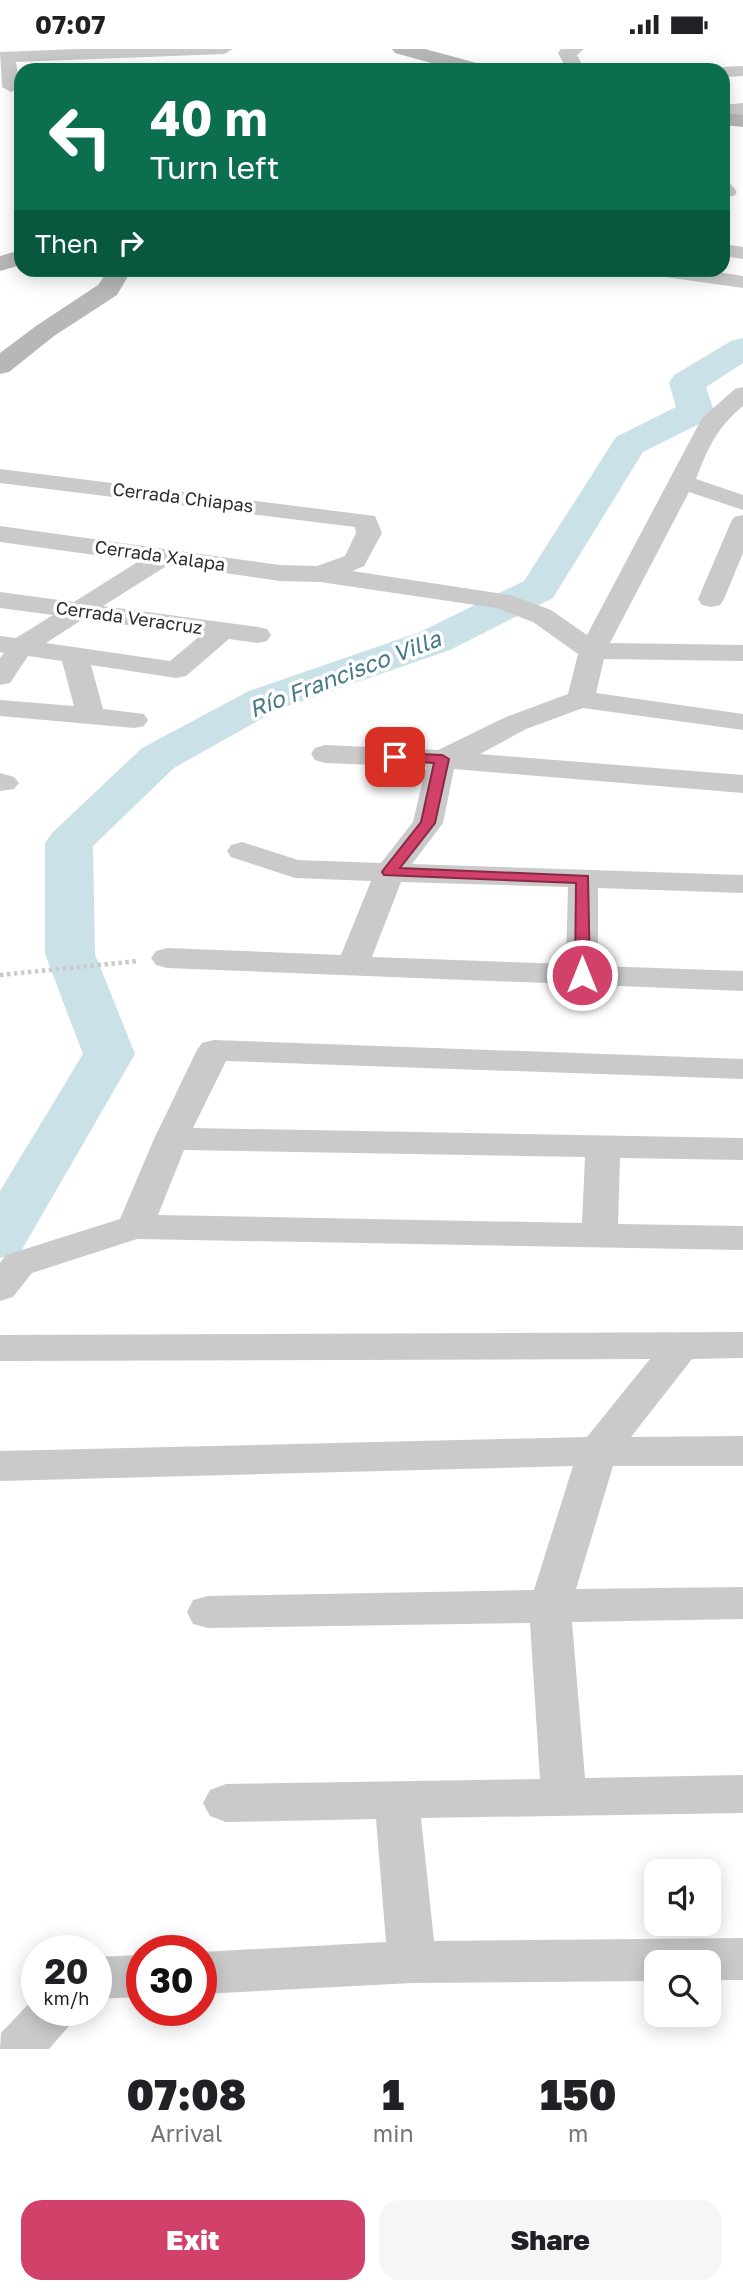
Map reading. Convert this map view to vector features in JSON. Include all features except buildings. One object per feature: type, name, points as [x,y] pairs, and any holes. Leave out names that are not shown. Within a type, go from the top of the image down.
[{"type":"main road","points":[[402,49],[455,63]]},
{"type":"main road","points":[[0,366],[45,331],[108,290],[115,277]]},
{"type":"street","points":[[11,87],[3,56],[224,49]]},
{"type":"street","points":[[572,63],[567,53],[575,49]]},
{"type":"street","points":[[708,277],[743,282]]},
{"type":"street","points":[[581,699],[592,651],[682,482],[694,452],[714,418],[743,394]]},
{"type":"street","points":[[714,418],[743,425]]},
{"type":"street","name":"Cerrada Chiapas","points":[[0,476],[366,521],[369,533],[355,561],[320,574]]},
{"type":"street","points":[[682,482],[743,503]]},
{"type":"street","points":[[724,591],[743,522]]},
{"type":"street","name":"Cerrada Xalapa","points":[[0,534],[280,573],[320,574]]},
{"type":"street","points":[[0,677],[10,645],[81,611],[163,557]]},
{"type":"street","points":[[320,574],[501,601],[542,616],[592,651],[743,653]]},
{"type":"street","name":"Cerrada Veracruz","points":[[0,600],[258,635]]},
{"type":"street","points":[[10,645],[176,670],[222,631]]},
{"type":"street","points":[[74,655],[91,716]]},
{"type":"street","points":[[442,759],[476,745],[516,723],[581,699],[743,722]]},
{"type":"street","points":[[0,708],[134,720]]},
{"type":"street","points":[[325,754],[442,759],[743,784]]},
{"type":"street","points":[[353,965],[390,872],[428,823],[442,759]]},
{"type":"street","points":[[242,851],[295,869],[743,884]]},
{"type":"street","points":[[582,975],[583,879]]},
{"type":"street","points":[[167,958],[743,981]]},
{"type":"street","points":[[135,1227],[171,1139],[214,1050],[743,1069]]},
{"type":"street","points":[[171,1139],[743,1149]]},
{"type":"street","points":[[599,1236],[603,1146]]},
{"type":"street","points":[[0,1288],[19,1265],[135,1227],[743,1238]]},
{"type":"street","points":[[0,1348],[743,1345]]},
{"type":"street","points":[[564,1797],[550,1606],[597,1452],[681,1346]]},
{"type":"street","points":[[0,1466],[500,1452],[743,1451]]},
{"type":"street","points":[[208,1612],[743,1603]]},
{"type":"street","points":[[226,1803],[743,1794]]},
{"type":"street","points":[[397,1800],[412,1962]]},
{"type":"street","points":[[217,1972],[412,1962],[743,1959]]},
{"type":"street","points":[[18,2049],[39,2026]]},
{"type":"path","points":[[0,975],[167,958]]},
{"type":"waterway","name":"Río Francisco Villa","points":[[0,1239],[109,1054],[70,954],[69,843],[158,758],[264,700],[435,641],[539,589],[629,445],[696,411],[687,383],[743,348]]},
{"type":"route","points":[[395,757],[442,759],[428,823],[390,872],[583,879],[582,975]]}]
